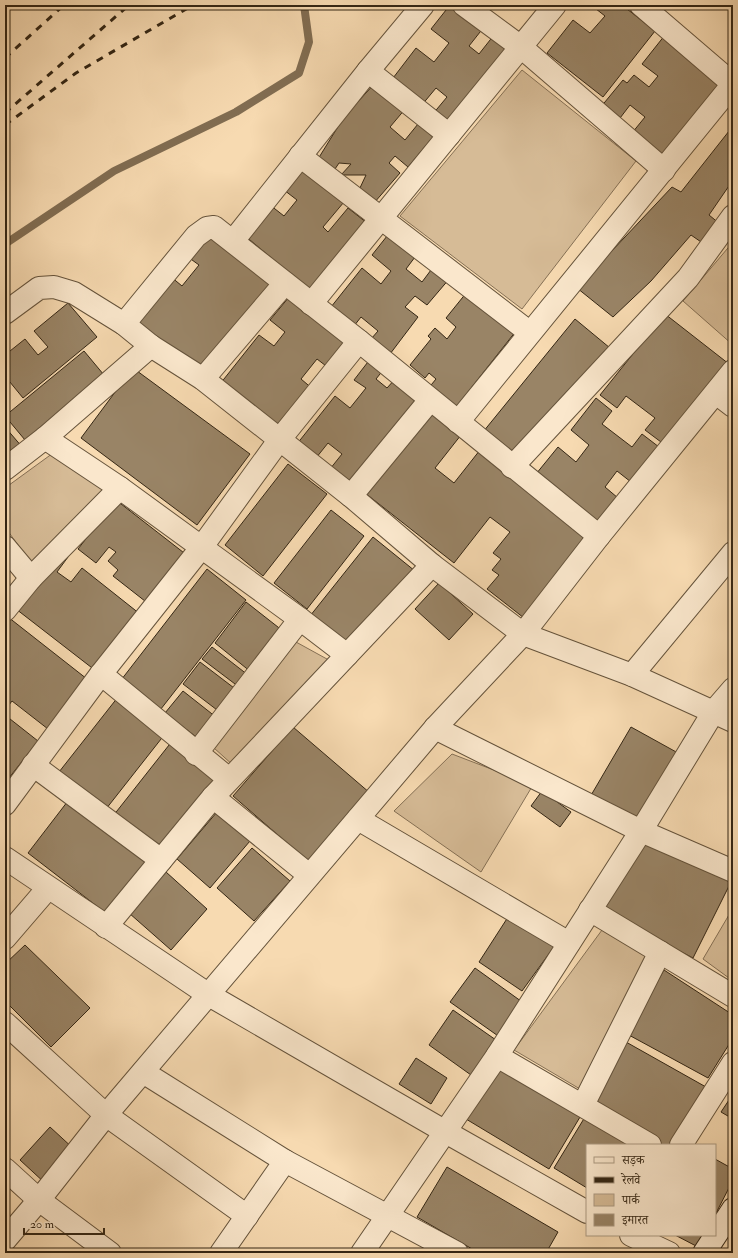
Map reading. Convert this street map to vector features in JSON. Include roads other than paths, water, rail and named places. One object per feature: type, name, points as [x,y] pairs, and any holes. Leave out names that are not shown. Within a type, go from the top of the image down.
[{"type":"street","points":[[233,241],[368,71],[423,5]]},
{"type":"street","points":[[464,5],[521,47],[664,170]]},
{"type":"street","points":[[311,304],[555,5]]},
{"type":"street","points":[[458,422],[733,84],[641,5]]},
{"type":"street","points":[[368,71],[449,135]]},
{"type":"street","points":[[300,156],[530,332]]},
{"type":"street","points":[[512,467],[688,278],[733,216]]},
{"type":"street","points":[[124,324],[196,236],[206,228],[214,227],[359,341],[512,467],[599,536]]},
{"type":"street","points":[[202,379],[285,283]]},
{"type":"street","points":[[5,313],[39,288],[54,287],[74,293],[124,324],[151,346],[202,379],[351,496],[432,565],[524,634],[632,675],[714,711],[733,721]]},
{"type":"street","points":[[5,804],[101,674],[201,548],[280,439],[359,341]]},
{"type":"street","points":[[5,469],[45,438],[151,346]]},
{"type":"street","points":[[5,1240],[39,1200],[106,1115],[309,875],[435,728],[524,634],[599,536],[716,393],[733,370]]},
{"type":"street","points":[[716,393],[733,406]]},
{"type":"street","points":[[351,496],[430,400]]},
{"type":"street","points":[[45,438],[120,488],[300,619],[347,656]]},
{"type":"street","points":[[5,610],[31,578],[120,488]]},
{"type":"street","points":[[5,547],[31,578]]},
{"type":"street","points":[[632,675],[733,553]]},
{"type":"street","points":[[106,927],[229,779],[432,565]]},
{"type":"street","points":[[196,754],[300,619]]},
{"type":"street","points":[[101,674],[196,754],[229,779]]},
{"type":"street","points":[[362,1253],[444,1131],[497,1056],[641,830],[714,711],[733,689]]},
{"type":"street","points":[[435,728],[641,830],[733,871]]},
{"type":"street","points":[[33,765],[161,860]]},
{"type":"street","points":[[213,797],[309,875]]},
{"type":"street","points":[[358,819],[569,943]]},
{"type":"street","points":[[5,858],[106,927],[209,994],[444,1131],[586,1211]]},
{"type":"street","points":[[5,938],[48,888]]},
{"type":"street","points":[[590,910],[733,996]]},
{"type":"street","points":[[583,1104],[660,952]]},
{"type":"street","points":[[5,1023],[106,1115],[247,1216]]},
{"type":"street","points":[[497,1056],[583,1104],[648,1144]]},
{"type":"street","points":[[682,1144],[733,1063]]},
{"type":"street","points":[[143,1072],[285,1161],[457,1253]]},
{"type":"street","points":[[221,1253],[285,1161]]},
{"type":"street","points":[[5,1169],[39,1200],[110,1253]]},
{"type":"street","points":[[716,1235],[733,1209]]},
{"type":"street","points":[[633,1236],[669,1253]]},
{"type":"street","points":[[704,1253],[715,1236]]},
{"type":"waterway","points":[[5,244],[114,171],[236,112],[299,73],[309,42],[304,5]]},
{"type":"railway","points":[[5,58],[64,5]]},
{"type":"railway","points":[[5,113],[129,5]]},
{"type":"railway","points":[[5,125],[76,73],[193,5]]}]
